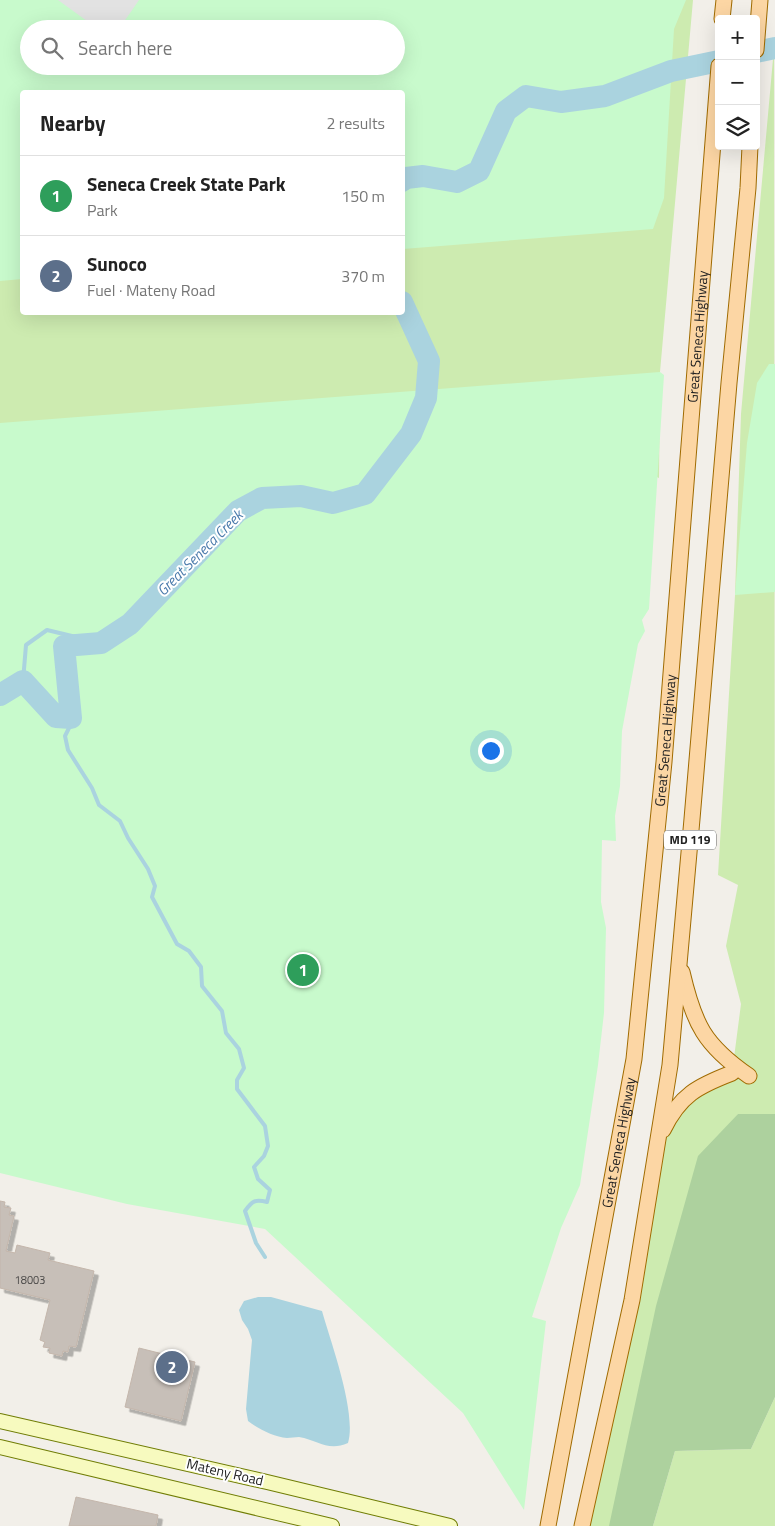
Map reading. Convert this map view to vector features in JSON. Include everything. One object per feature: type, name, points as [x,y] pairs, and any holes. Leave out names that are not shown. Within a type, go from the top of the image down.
[{"type":"main road","points":[[759,15],[760,0]]},
{"type":"main road","points":[[722,15],[724,1]]},
{"type":"main road","name":"Great Seneca Highway","points":[[548,1526],[634,1059],[664,762],[716,105]]},
{"type":"main road","name":"MD 119","points":[[582,1526],[632,1300],[670,1065],[750,150]]},
{"type":"main road","points":[[680,960],[690,1006],[699,1025],[717,1052],[749,1076]]},
{"type":"main road","points":[[659,1138],[667,1122],[690,1092],[732,1074]]},
{"type":"street","name":"Mateny Road","points":[[0,1421],[450,1526]]},
{"type":"street","name":"Mateny Road","points":[[0,1447],[332,1526]]},
{"type":"green space","points":[[0,0],[686,0],[674,29],[664,198],[653,229],[405,249],[405,90],[20,90],[20,279],[0,281]]},
{"type":"green space","points":[[682,0],[693,0],[660,372],[659,478],[577,439],[0,476],[0,275],[20,273],[20,315],[405,315],[405,242]]},
{"type":"green space","points":[[774,48],[775,1114],[738,1114],[611,1526],[579,1526],[659,1138],[681,1103],[732,1073],[741,1004],[726,946],[738,885],[718,875],[735,595],[741,414]]},
{"type":"green space","points":[[769,364],[775,364],[775,592],[735,595],[747,443],[757,383]]},
{"type":"green space","points":[[660,372],[664,375],[649,609],[642,620],[645,631],[638,644],[622,731],[620,786],[615,816],[616,841],[602,840],[601,902],[606,928],[604,1013],[598,1065],[580,1185],[561,1228],[532,1317],[546,1321],[524,1510],[463,1413],[265,1229],[127,1204],[0,1173],[0,423]]},
{"type":"green space","points":[[738,1114],[775,1114],[775,1397],[751,1449],[675,1451],[653,1526],[609,1526],[656,1306],[698,1156]]},
{"type":"green space","points":[[775,1397],[775,1526],[653,1526],[675,1451],[751,1449]]},
{"type":"shaded area","points":[[58,0],[139,0],[125,20],[86,20]]},
{"type":"water","points":[[258,1297],[271,1297],[322,1311],[346,1396],[350,1430],[348,1443],[329,1446],[306,1438],[277,1436],[256,1427],[248,1421],[246,1409],[252,1340],[239,1310],[244,1301]]},
{"type":"building","points":[[0,1201],[5,1202],[4,1207],[11,1208],[9,1215],[14,1216],[6,1251],[15,1253],[17,1245],[50,1253],[48,1260],[94,1271],[76,1347],[69,1346],[68,1352],[63,1351],[62,1356],[49,1353],[50,1348],[43,1347],[45,1342],[40,1340],[50,1300],[0,1288]]},
{"type":"building","points":[[139,1348],[195,1362],[181,1421],[125,1407]]},
{"type":"building","points":[[76,1497],[158,1515],[156,1526],[69,1526]]},
{"type":"waterway","name":"Great Seneca Creek","points":[[760,51],[775,48]]},
{"type":"waterway","name":"Great Seneca Creek","points":[[405,179],[423,176],[457,182],[479,171],[506,111],[526,96],[561,102],[605,96],[671,71],[715,62]]},
{"type":"waterway","name":"Great Seneca Creek","points":[[0,695],[23,681],[56,717],[71,718],[64,646],[101,643],[130,624],[238,511],[262,498],[301,496],[333,503],[365,494],[411,434],[426,398],[429,361],[405,309]]},
{"type":"waterway","name":"Great Seneca Creek","points":[[23,681],[26,645],[47,630],[101,643]]},
{"type":"waterway","points":[[71,718],[71,724],[65,736],[68,750],[92,788],[99,805],[120,821],[128,838],[148,869],[155,886],[152,897],[177,944],[189,951],[201,967],[202,986],[222,1011],[226,1033],[239,1049],[244,1068],[237,1080],[237,1089],[265,1126],[268,1146],[264,1156],[254,1167],[258,1179],[270,1190],[267,1202],[254,1202],[245,1211],[256,1243],[265,1257]]},
{"type":"place","name":"Seneca Creek State Park","points":[[303,970]]},
{"type":"place","name":"Sunoco","points":[[172,1367]]}]
